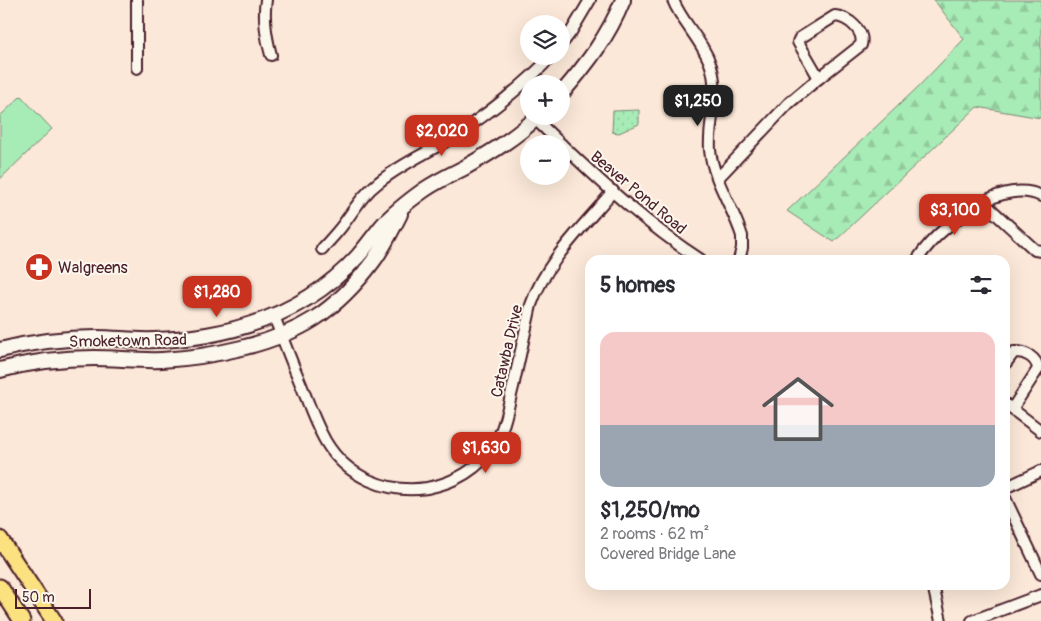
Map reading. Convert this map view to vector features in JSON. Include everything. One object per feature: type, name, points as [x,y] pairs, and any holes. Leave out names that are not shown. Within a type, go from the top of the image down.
[{"type":"main road","points":[[570,84],[604,40],[623,0]]},
{"type":"main road","name":"Smoketown Road","points":[[0,350],[54,341],[94,338],[154,340],[184,338],[258,323],[305,301],[321,290],[357,257],[383,226],[405,205],[440,180],[491,152],[528,125]]},
{"type":"main road","name":"Smoketown Road","points":[[0,370],[65,359],[162,360],[195,356],[228,350],[281,335],[314,319],[344,294],[374,259],[405,205]]},
{"type":"main road","points":[[0,539],[54,621]]},
{"type":"main road","points":[[0,587],[22,621]]},
{"type":"street","points":[[136,68],[137,0]]},
{"type":"street","points":[[266,0],[265,22],[271,56]]},
{"type":"street","points":[[570,33],[590,0]]},
{"type":"street","points":[[673,0],[702,46],[711,67],[716,96],[710,136],[710,151],[718,178],[742,236],[740,255]]},
{"type":"street","points":[[718,178],[789,103],[861,45],[861,35],[847,19],[832,17],[800,38],[799,45],[819,78]]},
{"type":"street","points":[[322,249],[343,225],[363,196],[377,183],[392,172],[451,138],[489,112],[543,65]]},
{"type":"street","name":"Beaver Pond Road","points":[[543,125],[553,135]]},
{"type":"street","name":"Beaver Pond Road","points":[[570,152],[663,233],[694,255]]},
{"type":"street","name":"Catawba Drive","points":[[274,316],[311,411],[327,443],[347,467],[363,478],[394,488],[419,489],[451,481],[475,467],[494,445],[504,424],[531,305],[536,292],[552,264],[613,191]]},
{"type":"street","points":[[921,255],[936,236],[950,223],[992,197],[1007,192],[1036,193],[1041,196]]},
{"type":"street","points":[[983,202],[1034,250],[1041,251]]},
{"type":"street","points":[[1010,357],[1014,352],[1020,352],[1029,356],[1038,364],[1037,372],[1010,405]]},
{"type":"street","points":[[1010,408],[1041,431]]},
{"type":"street","points":[[1010,486],[1041,472]]},
{"type":"street","points":[[1010,509],[1041,574]]},
{"type":"street","points":[[935,590],[941,621]]},
{"type":"street","points":[[972,621],[1041,596]]},
{"type":"green space","points":[[934,0],[1041,0],[1041,118],[977,107],[834,242],[787,211],[918,87],[964,39]]},
{"type":"green space","points":[[21,96],[52,129],[0,179],[0,116]]},
{"type":"green space","points":[[639,110],[639,124],[619,133],[612,132],[613,111]]},
{"type":"place","name":"Walgreens","points":[[39,267]]}]
